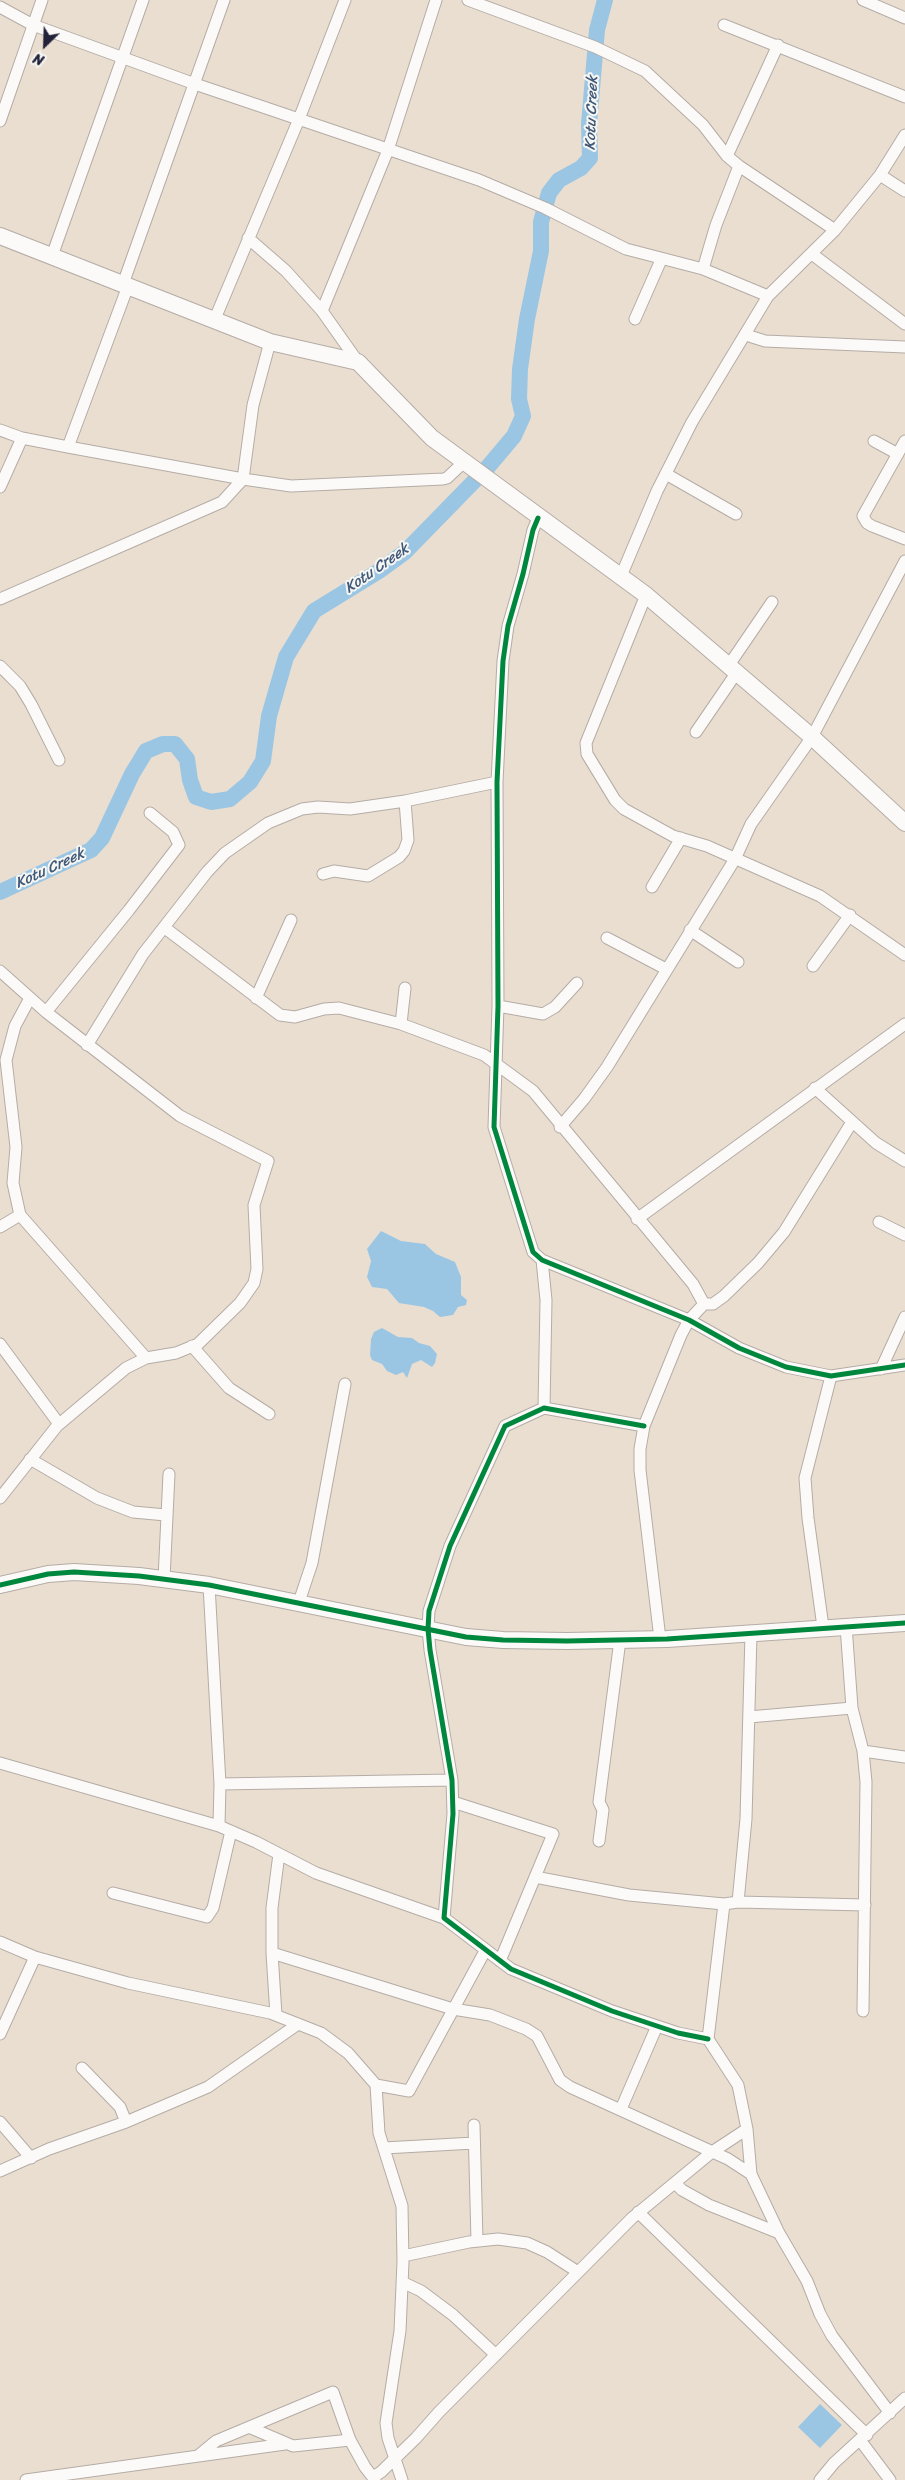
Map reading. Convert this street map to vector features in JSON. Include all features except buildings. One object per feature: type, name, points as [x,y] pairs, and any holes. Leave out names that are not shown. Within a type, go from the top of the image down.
[{"type":"street","points":[[0,122],[42,0]]},
{"type":"street","points":[[52,256],[124,58],[143,0]]},
{"type":"street","points":[[68,447],[224,0]]},
{"type":"street","points":[[214,321],[299,119],[345,0]]},
{"type":"street","points":[[322,311],[388,150],[436,0]]},
{"type":"street","points":[[468,0],[595,47],[645,71],[703,126],[727,156],[835,230]]},
{"type":"street","points":[[863,0],[905,18]]},
{"type":"street","points":[[0,6],[33,25],[194,84],[479,180],[545,208],[626,249],[661,260],[703,269],[768,296]]},
{"type":"street","points":[[724,26],[778,45],[905,98]]},
{"type":"street","points":[[727,156],[778,45]]},
{"type":"street","points":[[621,576],[666,474],[692,422],[768,296],[835,230],[880,175],[905,135]]},
{"type":"street","points":[[703,269],[716,224],[739,166]]},
{"type":"street","points":[[880,175],[905,191]]},
{"type":"street","points":[[0,236],[270,342],[358,362]]},
{"type":"street","points":[[248,238],[286,271],[322,311],[358,362],[432,438],[538,518],[646,595],[812,737],[905,822]]},
{"type":"street","points":[[812,254],[905,324]]},
{"type":"street","points":[[635,319],[661,260]]},
{"type":"street","points":[[746,335],[765,341],[905,347]]},
{"type":"street","points":[[0,599],[222,502],[243,479],[253,405],[270,342]]},
{"type":"street","points":[[0,430],[22,438],[68,447],[291,486],[442,479],[469,466]]},
{"type":"street","points":[[0,487],[22,438]]},
{"type":"street","points":[[905,440],[863,516],[867,523],[872,526],[905,539]]},
{"type":"street","points":[[874,441],[898,454]]},
{"type":"street","points":[[666,474],[736,514]]},
{"type":"street","points":[[538,518],[533,530],[508,626],[503,661],[497,782],[498,1006],[494,1127],[533,1252],[542,1260],[689,1320],[739,1348],[778,1364],[831,1376],[905,1365]]},
{"type":"street","points":[[560,1127],[584,1100],[607,1068],[735,859],[751,824],[812,737],[905,561]]},
{"type":"street","points":[[646,595],[586,749],[605,784],[624,809],[654,826],[681,838],[707,846],[820,896],[905,955]]},
{"type":"street","points":[[696,732],[772,602]]},
{"type":"street","points":[[0,666],[20,686],[60,760]]},
{"type":"street","points":[[86,1044],[143,954],[207,872],[225,853],[268,823],[302,809],[318,806],[350,809],[405,801],[497,782]]},
{"type":"street","points":[[323,874],[334,871],[368,876],[399,857],[404,851],[408,840],[405,801]]},
{"type":"street","points":[[46,1012],[180,845],[173,832],[150,813]]},
{"type":"street","points":[[652,888],[681,838]]},
{"type":"street","points":[[814,966],[850,915]]},
{"type":"street","points":[[256,998],[291,920]]},
{"type":"street","points":[[165,928],[256,998],[287,1017],[324,1009],[339,1008],[400,1024],[484,1055],[533,1091],[560,1127],[693,1284],[704,1304]]},
{"type":"street","points":[[690,930],[738,962]]},
{"type":"street","points":[[607,938],[666,969]]},
{"type":"street","points":[[0,971],[46,1012],[180,1116],[268,1161],[254,1205],[257,1269],[254,1283],[240,1303],[198,1344],[176,1352],[146,1358],[126,1368],[60,1424],[0,1498]]},
{"type":"street","points":[[498,1006],[543,1014],[555,1007],[577,983]]},
{"type":"street","points":[[400,1024],[405,988]]},
{"type":"street","points":[[30,998],[15,1026],[6,1060],[16,1147],[13,1183],[20,1215],[146,1358]]},
{"type":"street","points":[[637,1219],[905,1024]]},
{"type":"street","points":[[815,1088],[876,1143],[905,1161]]},
{"type":"street","points":[[660,1639],[640,1470],[644,1426],[689,1320],[704,1304],[712,1304],[724,1296],[758,1263],[784,1232],[852,1122]]},
{"type":"street","points":[[0,1227],[20,1215]]},
{"type":"street","points":[[880,1222],[905,1235]]},
{"type":"street","points":[[542,1260],[546,1300],[544,1408]]},
{"type":"street","points":[[882,1369],[905,1317]]},
{"type":"street","points":[[0,1344],[60,1424]]},
{"type":"street","points":[[192,1346],[229,1388],[269,1414]]},
{"type":"street","points":[[823,1627],[808,1518],[805,1478],[831,1376]]},
{"type":"street","points":[[298,1602],[312,1563],[345,1384]]},
{"type":"street","points":[[444,1918],[453,1802],[452,1780],[428,1629],[429,1611],[441,1569],[505,1426],[544,1408],[644,1426]]},
{"type":"street","points":[[30,1459],[97,1498],[133,1512],[166,1515]]},
{"type":"street","points":[[164,1579],[169,1474]]},
{"type":"street","points":[[0,1586],[48,1574],[101,1572],[209,1585],[466,1637],[503,1640],[660,1639],[905,1623]]},
{"type":"street","points":[[209,1585],[220,1784],[219,1826]]},
{"type":"street","points":[[846,1626],[852,1708],[863,1751],[866,1782],[863,2011]]},
{"type":"street","points":[[738,1902],[746,1819],[751,1634]]},
{"type":"street","points":[[598,1841],[603,1810],[598,1802],[620,1640]]},
{"type":"street","points":[[749,1717],[852,1708]]},
{"type":"street","points":[[863,1751],[905,1756]]},
{"type":"street","points":[[0,1763],[219,1826],[316,1873],[444,1918],[511,1969],[549,1986],[678,2034],[708,2039]]},
{"type":"street","points":[[220,1784],[452,1780]]},
{"type":"street","points":[[453,1802],[554,1834],[534,1877],[500,1961]]},
{"type":"street","points":[[113,1893],[207,1917],[213,1908],[231,1831]]},
{"type":"street","points":[[276,2015],[272,1953],[272,1908],[279,1854]]},
{"type":"street","points":[[534,1877],[629,1895],[724,1904],[738,1902],[865,1905]]},
{"type":"street","points":[[724,1904],[708,2039],[738,2086],[747,2129],[751,2174],[779,2232],[807,2281],[820,2314],[832,2336],[890,2413]]},
{"type":"street","points":[[0,1942],[35,1957],[128,1983],[276,2015],[321,2033],[348,2053],[376,2085],[379,2133],[402,2206],[403,2256],[400,2331],[386,2423],[388,2438],[402,2480]]},
{"type":"street","points":[[376,2085],[409,2091],[485,1951]]},
{"type":"street","points":[[272,1953],[453,2009],[490,2015],[526,2029],[537,2036],[560,2080],[570,2087],[712,2152],[751,2174]]},
{"type":"street","points":[[0,2034],[35,1957]]},
{"type":"street","points":[[0,2172],[208,2087],[298,2024]]},
{"type":"street","points":[[620,2109],[657,2026]]},
{"type":"street","points":[[82,2068],[120,2107],[126,2122]]},
{"type":"street","points":[[0,2122],[31,2158]]},
{"type":"street","points":[[474,2125],[478,2241]]},
{"type":"street","points":[[199,2455],[216,2441],[252,2428],[270,2417],[334,2392],[350,2440],[374,2479],[638,2212],[712,2152],[747,2129]]},
{"type":"street","points":[[384,2148],[474,2143]]},
{"type":"street","points":[[675,2183],[682,2190],[709,2205],[779,2232]]},
{"type":"street","points":[[638,2212],[864,2438],[890,2480]]},
{"type":"street","points":[[403,2256],[478,2241],[498,2239],[527,2243],[547,2252],[578,2272]]},
{"type":"street","points":[[402,2282],[421,2291],[453,2315],[496,2355]]},
{"type":"street","points":[[820,2480],[834,2463],[864,2438],[905,2398]]},
{"type":"street","points":[[252,2428],[286,2444]]},
{"type":"street","points":[[26,2480],[286,2444],[301,2445],[350,2440]]},
{"type":"water","points":[[381,1231],[401,1241],[425,1244],[436,1254],[455,1262],[461,1277],[461,1295],[467,1300],[466,1305],[458,1307],[453,1315],[440,1317],[424,1307],[399,1303],[387,1289],[372,1287],[367,1277],[371,1261],[367,1249]]},
{"type":"water","points":[[382,1328],[398,1337],[412,1338],[419,1343],[430,1346],[437,1354],[435,1363],[432,1367],[421,1360],[412,1364],[407,1378],[403,1372],[396,1375],[387,1371],[382,1364],[372,1360],[370,1355],[371,1339],[374,1332]]},
{"type":"water","points":[[820,2404],[842,2425],[820,2448],[798,2427]]},
{"type":"waterway","name":"Kotu Creek","points":[[0,892],[91,850],[102,838],[132,774],[146,751],[163,744],[175,744],[187,759],[190,780],[196,797],[211,802],[230,799],[250,782],[263,761],[269,716],[286,657],[314,611],[379,571],[405,552],[487,468],[514,436],[523,416],[519,399],[520,369],[527,319],[541,251],[541,222],[549,193],[559,180],[581,168],[590,158],[589,124],[597,30],[605,0]]},
{"type":"cycle path","points":[[538,518],[533,530],[508,626],[503,661],[497,782],[498,1006],[494,1127],[533,1252],[542,1260],[689,1320],[739,1348],[786,1367],[831,1376],[905,1365]]},
{"type":"cycle path","points":[[644,1426],[544,1408],[505,1426],[450,1546],[429,1611],[428,1629],[452,1780],[453,1814],[444,1918],[511,1969],[612,2011],[678,2033],[708,2039]]},
{"type":"cycle path","points":[[0,1585],[48,1574],[74,1572],[139,1576],[209,1585],[466,1637],[503,1640],[667,1639],[905,1623]]}]
